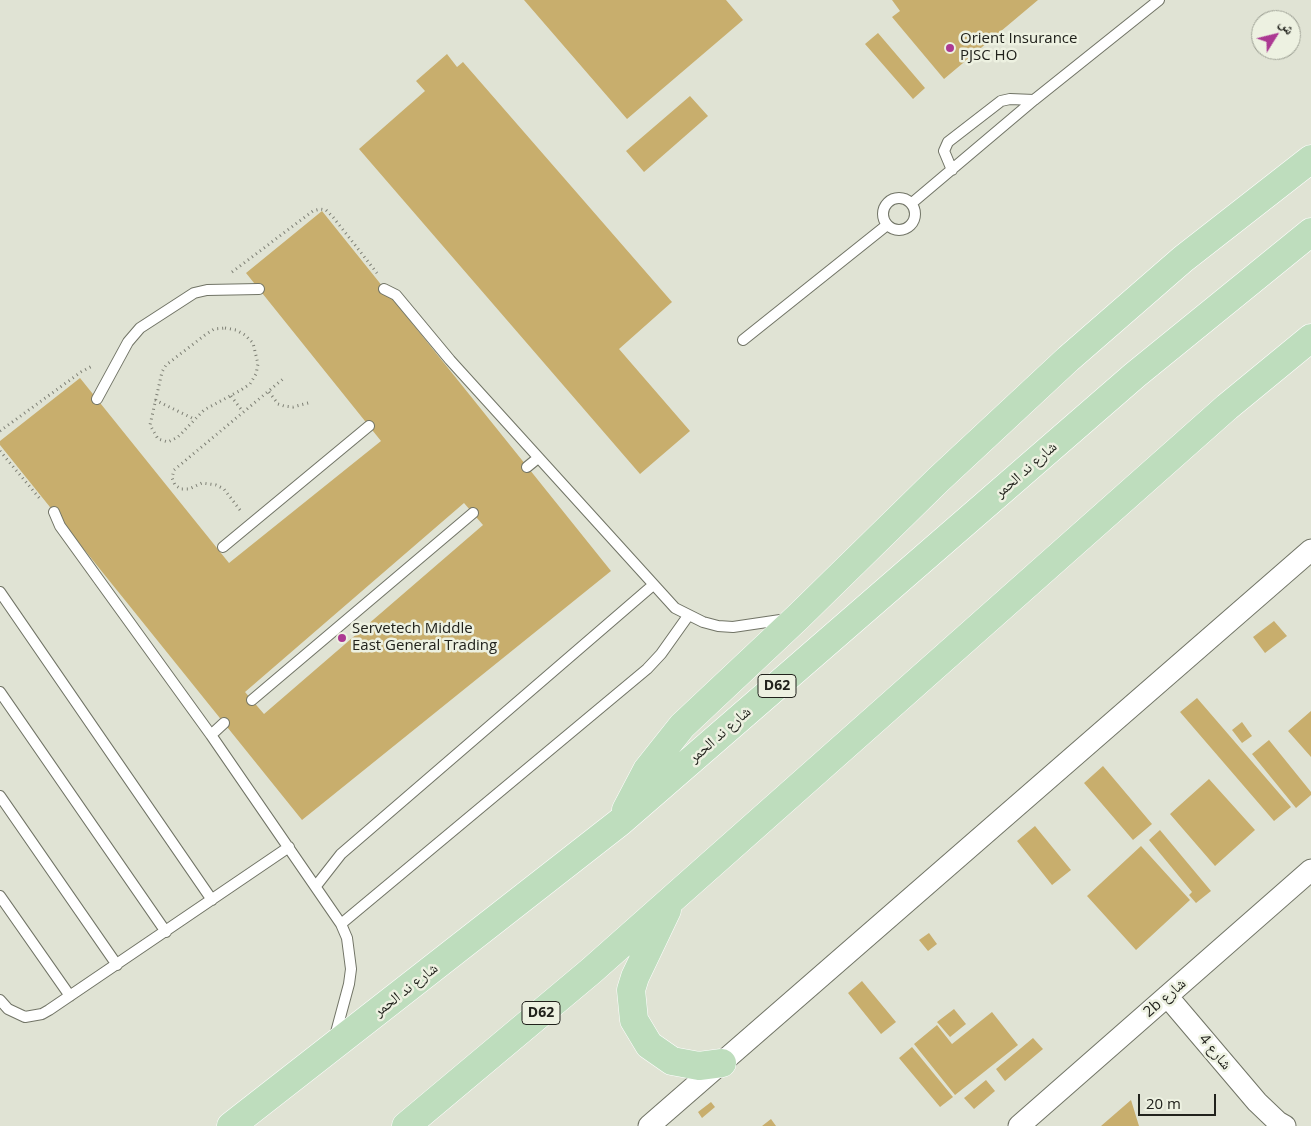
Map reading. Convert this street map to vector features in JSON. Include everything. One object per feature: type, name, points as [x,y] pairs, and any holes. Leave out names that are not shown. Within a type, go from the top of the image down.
[{"type":"main road","points":[[620,822],[647,770],[663,747],[682,726],[798,617],[938,480],[1075,353],[1183,258],[1311,159]]},
{"type":"main road","name":"شارع ند الحمر","points":[[231,1126],[332,1049],[620,822],[1135,375],[1311,232]]},
{"type":"main road","name":"D62","points":[[406,1126],[584,977],[1227,407],[1311,338]]},
{"type":"main road","points":[[674,897],[635,977],[631,990],[634,1020],[649,1045],[672,1061],[699,1066],[722,1062]]},
{"type":"street","points":[[649,1126],[1311,550]]},
{"type":"street","name":"2b شارع","points":[[1019,1126],[1311,870]]},
{"type":"street","name":"شارع 4","points":[[1167,996],[1257,1102],[1278,1122],[1285,1126]]},
{"type":"lane","points":[[912,204],[1034,100],[1159,0]]},
{"type":"lane","points":[[952,170],[944,151],[948,142],[1001,102],[1010,99],[1034,100]]},
{"type":"lane","points":[[896,198],[905,199],[912,204],[916,211],[915,220],[910,227],[903,231],[894,230],[887,225],[883,218],[884,209],[889,202],[896,198]]},
{"type":"lane","points":[[743,340],[887,225]]},
{"type":"lane","points":[[97,398],[131,337],[140,328],[194,293],[207,290],[259,289]]},
{"type":"lane","points":[[387,289],[447,362],[538,458],[652,586],[674,608],[703,622],[733,627],[798,617]]},
{"type":"lane","points":[[222,547],[369,426]]},
{"type":"lane","points":[[528,467],[538,458]]},
{"type":"lane","points":[[252,700],[473,513]]},
{"type":"lane","points":[[54,514],[289,847],[341,924],[347,938],[351,969],[349,984],[332,1049]]},
{"type":"lane","points":[[316,886],[342,854],[652,586]]},
{"type":"lane","points":[[0,592],[212,900]]},
{"type":"lane","points":[[341,924],[647,669],[662,654],[688,616]]},
{"type":"lane","points":[[0,692],[166,932]]},
{"type":"lane","points":[[210,735],[224,723]]},
{"type":"lane","points":[[0,796],[117,964]]},
{"type":"lane","points":[[0,1000],[8,1009],[25,1017],[42,1014],[166,932],[289,847]]},
{"type":"lane","points":[[0,896],[70,996]]},
{"type":"path","points":[[207,290],[313,211],[320,209],[326,210],[333,217],[387,289]]},
{"type":"path","points":[[225,328],[236,330],[253,343],[258,364],[256,374],[250,384],[210,407],[194,419],[174,440],[163,441],[154,436],[150,426],[155,400],[166,365],[205,335],[214,330],[225,328]]},
{"type":"path","points":[[0,431],[81,372],[120,355]]},
{"type":"path","points":[[251,524],[224,489],[216,484],[202,483],[189,489],[182,489],[175,485],[172,478],[174,470],[283,380]]},
{"type":"path","points":[[269,392],[278,404],[284,406],[293,407],[312,402]]},
{"type":"path","points":[[231,396],[243,412]]},
{"type":"path","points":[[155,400],[194,419]]},
{"type":"path","points":[[0,451],[54,514]]},
{"type":"building","points":[[524,0],[726,0],[743,20],[627,119]]},
{"type":"building","name":"Orient Insurance PJSC HO","points":[[892,0],[1038,0],[944,79],[892,17],[900,11]]},
{"type":"building","points":[[878,33],[925,88],[913,99],[865,44]]},
{"type":"building","points":[[447,54],[457,67],[463,62],[672,302],[619,349],[690,431],[640,474],[359,149],[425,91],[416,81]]},
{"type":"building","points":[[690,96],[708,116],[644,172],[626,151]]},
{"type":"building","points":[[322,211],[611,571],[302,820],[0,445],[0,441],[80,378],[229,563],[381,441],[246,273]],"holes":[[[464,503],[483,525],[264,714],[245,692]]]},
{"type":"building","points":[[1274,621],[1287,636],[1265,653],[1253,637]]},
{"type":"building","points":[[1197,698],[1291,807],[1274,821],[1180,712]]},
{"type":"building","points":[[1311,711],[1311,757],[1288,731]]},
{"type":"building","points":[[1242,722],[1252,736],[1242,743],[1232,730]]},
{"type":"building","points":[[1269,740],[1311,792],[1311,795],[1296,808],[1252,754]]},
{"type":"building","points":[[1103,766],[1152,824],[1133,840],[1084,783]]},
{"type":"building","points":[[1209,779],[1255,830],[1215,866],[1170,814]]},
{"type":"building","points":[[1035,826],[1071,870],[1052,885],[1017,841]]},
{"type":"building","points":[[1160,830],[1211,891],[1196,903],[1189,895],[1192,892],[1149,840]]},
{"type":"building","points":[[1141,846],[1190,900],[1136,950],[1087,896]]},
{"type":"building","points":[[929,933],[937,944],[928,951],[919,940]]},
{"type":"building","points":[[862,981],[896,1022],[881,1034],[848,993]]},
{"type":"building","points":[[954,1009],[966,1024],[950,1037],[937,1022]]},
{"type":"building","points":[[992,1012],[1018,1045],[955,1095],[914,1044],[937,1025],[952,1044]]},
{"type":"building","points":[[1033,1038],[1043,1049],[1005,1081],[996,1069]]},
{"type":"building","points":[[912,1047],[953,1097],[940,1107],[899,1058]]},
{"type":"building","points":[[986,1080],[995,1091],[974,1109],[964,1098]]},
{"type":"building","points":[[1131,1100],[1139,1126],[1101,1126]]},
{"type":"building","points":[[711,1102],[715,1107],[702,1118],[698,1112]]},
{"type":"building","points":[[771,1119],[776,1126],[762,1126]]},
{"type":"place","name":"Orient Insurance PJSC HO","points":[[950,48]]},
{"type":"place","name":"Servetech Middle East General Trading","points":[[342,638]]}]
